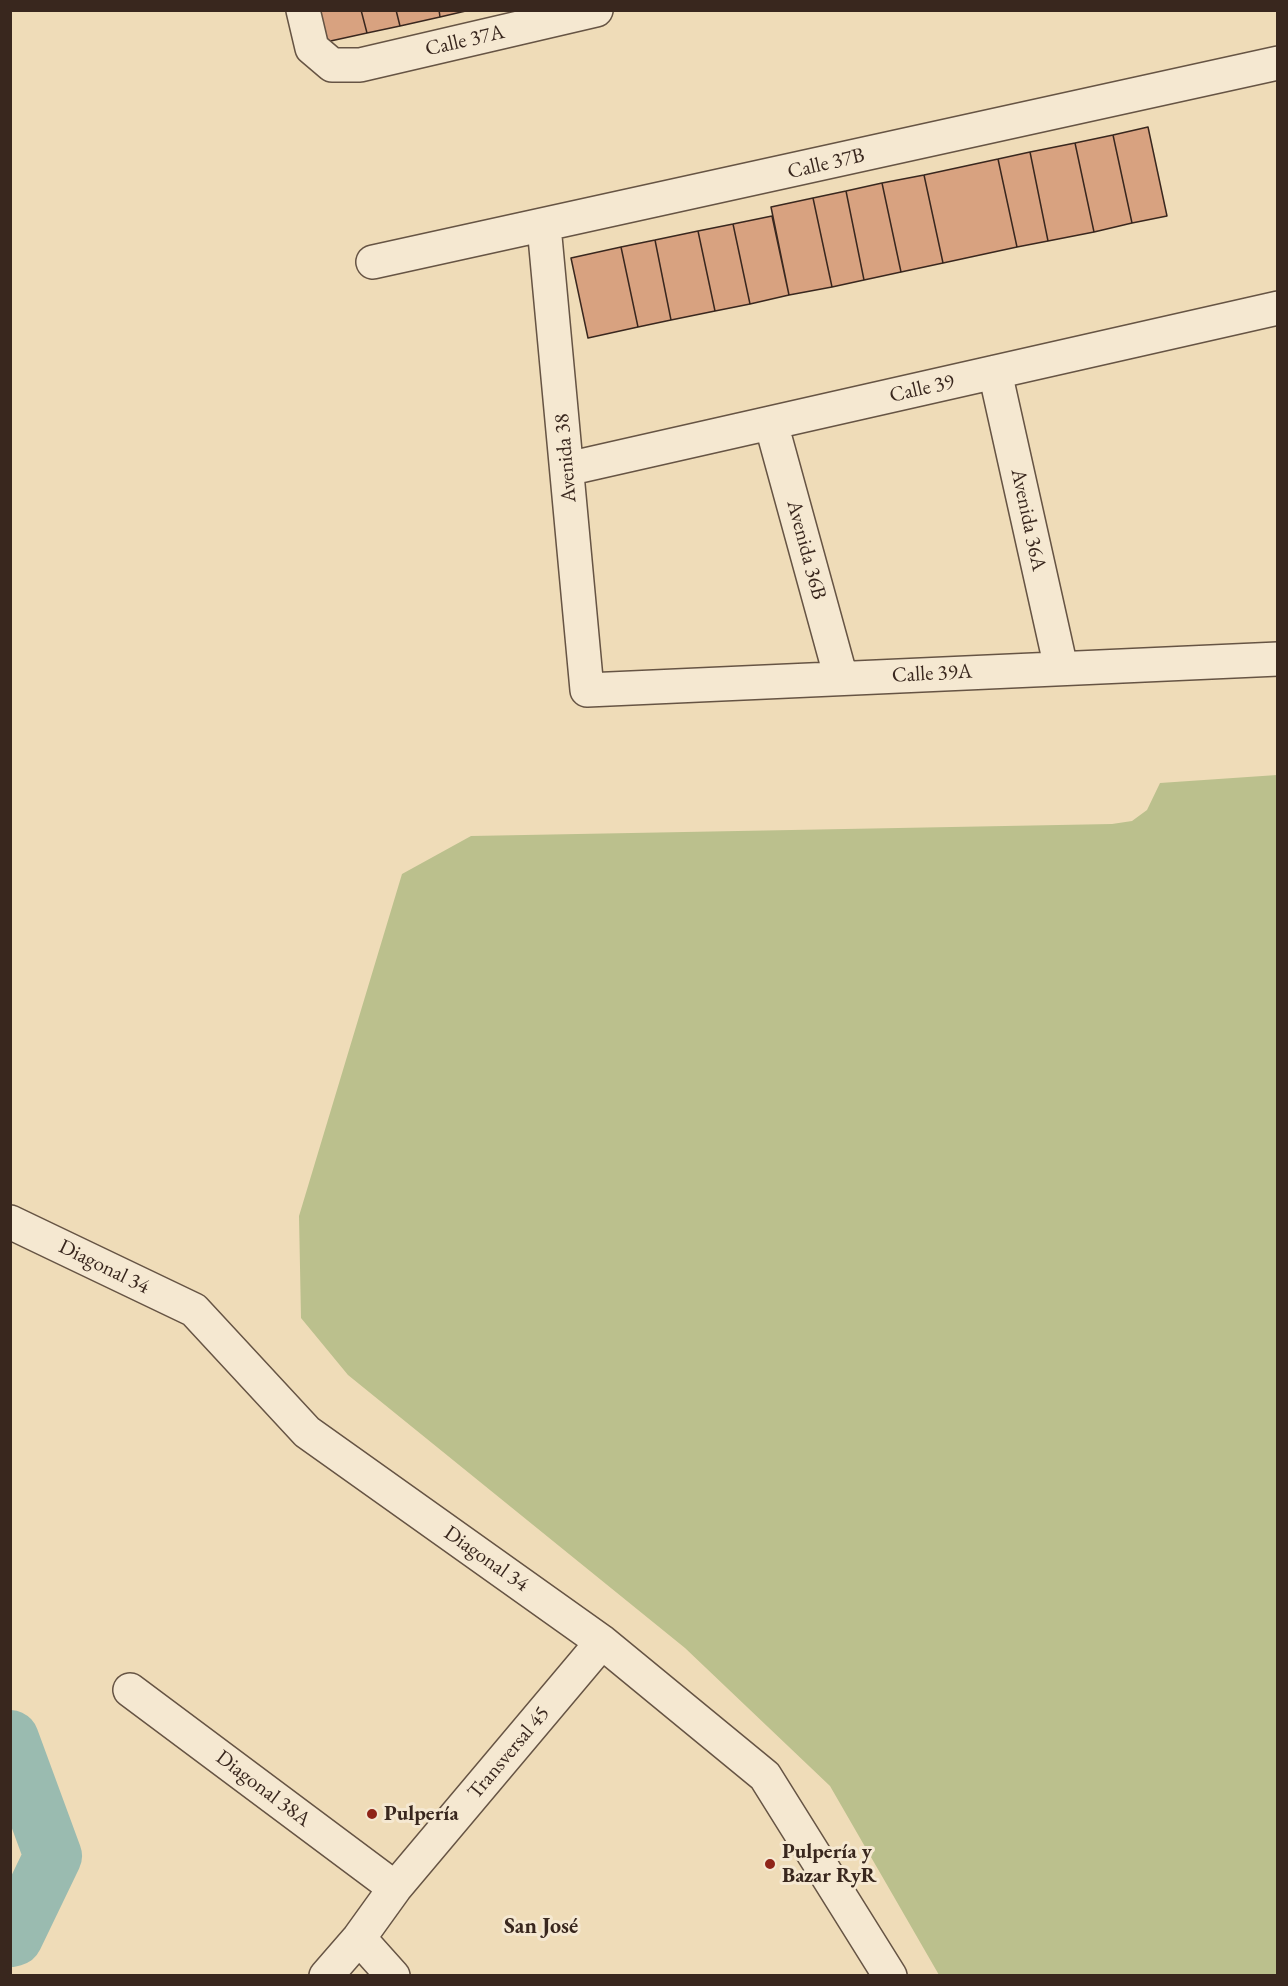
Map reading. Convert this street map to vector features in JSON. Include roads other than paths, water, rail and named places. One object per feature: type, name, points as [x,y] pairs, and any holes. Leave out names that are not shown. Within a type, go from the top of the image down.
[{"type":"street","name":"Calle 37A","points":[[303,10],[312,48],[332,65],[360,65],[596,10]]},
{"type":"street","name":"Calle 37B","points":[[373,262],[1278,63]]},
{"type":"street","name":"Avenida 38","points":[[544,226],[587,690]]},
{"type":"street","name":"Calle 39","points":[[567,469],[1278,308]]},
{"type":"street","name":"Avenida 36A","points":[[996,372],[1061,669]]},
{"type":"street","name":"Avenida 36B","points":[[771,423],[841,678]]},
{"type":"street","name":"Calle 39A","points":[[587,690],[1278,658]]},
{"type":"street","name":"Diagonal 34","points":[[10,1222],[194,1310],[307,1432],[602,1642],[765,1776],[890,1976]]},
{"type":"street","name":"Transversal 45","points":[[326,1976],[359,1938],[395,1888],[602,1642]]},
{"type":"street","name":"Diagonal 38A","points":[[130,1690],[395,1888]]},
{"type":"street","points":[[359,1938],[393,1976]]},
{"type":"waterway","points":[[10,1739],[53,1856],[14,1937],[10,1938]]},
{"type":"place","name":"Pulpería","points":[[372,1814]]},
{"type":"place","name":"Pulpería y Bazar RyR","points":[[770,1864]]},
{"type":"district","name":"San José","points":[[541,1927]]}]
